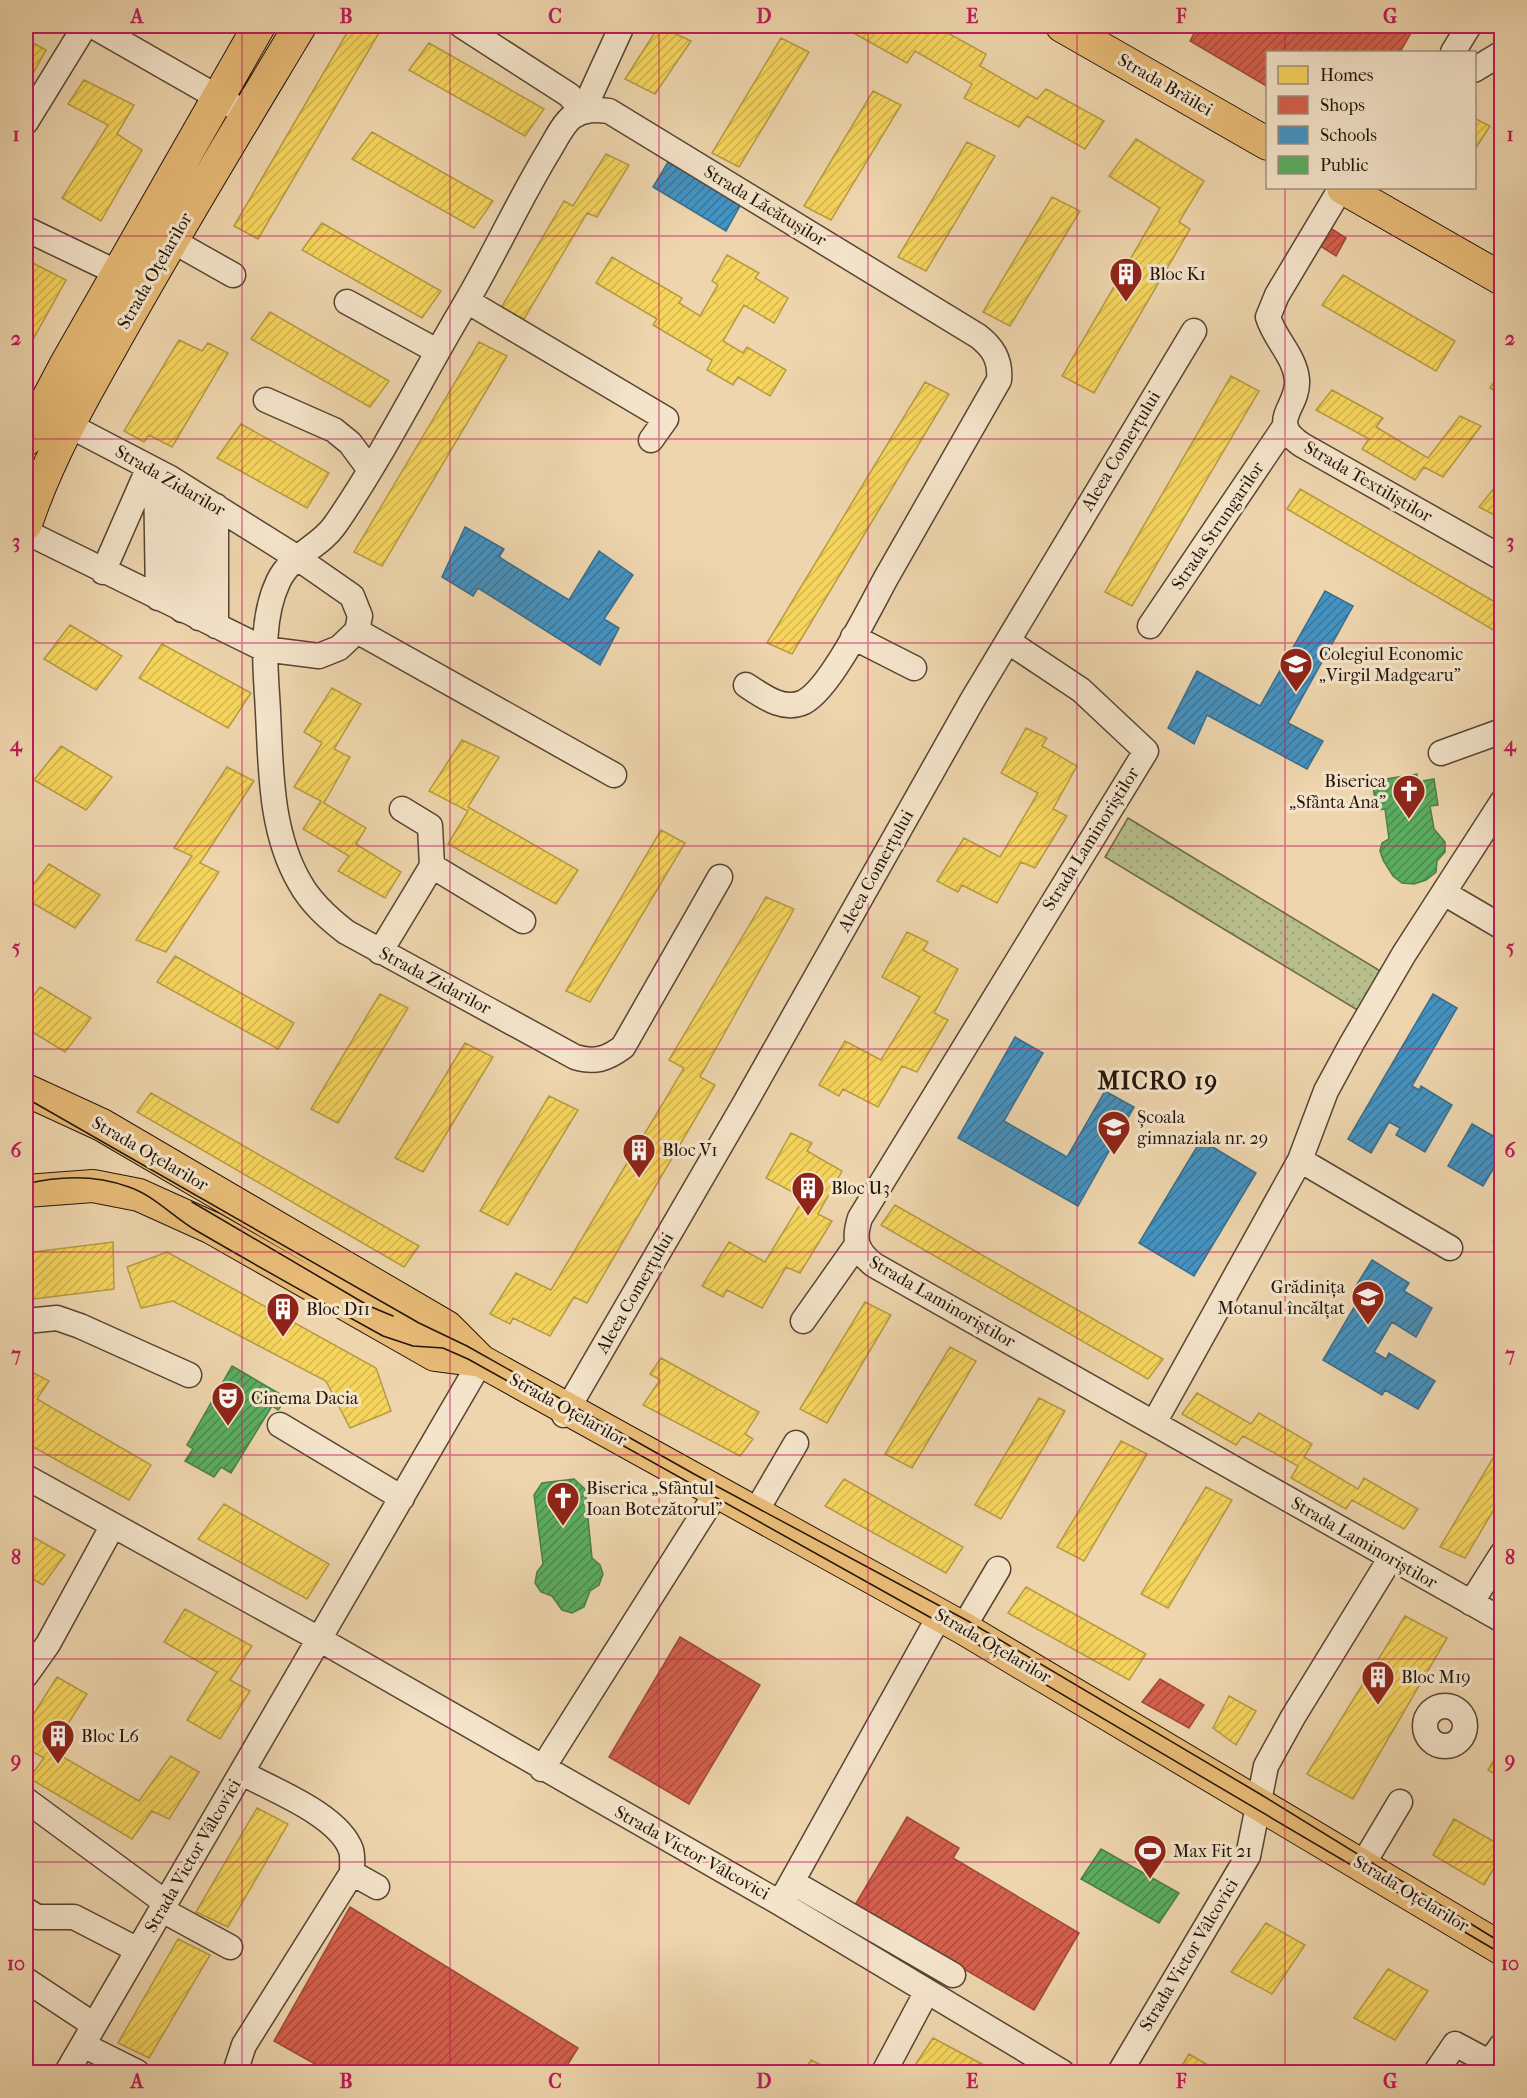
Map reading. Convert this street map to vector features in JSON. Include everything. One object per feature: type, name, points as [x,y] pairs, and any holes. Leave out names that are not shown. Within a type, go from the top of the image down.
[{"type":"main road","name":"Strada Oțelarilor","points":[[26,440],[40,411],[259,26]]},
{"type":"main road","name":"Strada Oțelarilor","points":[[26,524],[39,484],[69,423],[171,240],[300,26]]},
{"type":"main road","name":"Strada Brăilei","points":[[1062,26],[1266,143]]},
{"type":"main road","points":[[1352,190],[1502,279]]},
{"type":"main road","name":"Strada Oțelarilor","points":[[26,1090],[102,1125],[447,1327],[481,1361],[566,1412],[952,1621],[1500,1944]]},
{"type":"main road","name":"Strada Oțelarilor","points":[[26,1191],[93,1186],[140,1195],[212,1228],[435,1355],[481,1361]]},
{"type":"street","points":[[26,122],[85,26]]},
{"type":"street","points":[[93,26],[247,114]]},
{"type":"street","points":[[462,26],[569,95],[583,111]]},
{"type":"street","points":[[296,557],[333,528],[370,470],[467,301],[540,166],[570,119],[583,111],[622,26]]},
{"type":"street","points":[[1454,51],[1469,26]]},
{"type":"street","points":[[1476,69],[1502,53]]},
{"type":"street","name":"Strada Lăcătușilor","points":[[583,111],[609,111],[978,336],[990,346],[997,358],[999,380],[853,637],[815,696],[801,704],[787,706],[770,701],[746,685]]},
{"type":"street","points":[[1285,426],[1287,409],[1296,392],[1297,375],[1292,360],[1272,330],[1268,317],[1277,295],[1352,190]]},
{"type":"street","points":[[26,229],[118,273]]},
{"type":"street","points":[[171,240],[233,275]]},
{"type":"street","points":[[467,301],[666,419],[651,440]]},
{"type":"street","points":[[347,302],[437,351]]},
{"type":"street","name":"Aleea Comerțului","points":[[566,1412],[1009,642],[1194,331]]},
{"type":"street","points":[[266,400],[334,430],[350,443],[370,470]]},
{"type":"street","name":"Strada Zidarilor","points":[[40,411],[69,423],[169,478],[296,557],[352,596],[360,616],[357,631]]},
{"type":"street","name":"Strada Textiliștilor","points":[[1285,426],[1289,434],[1302,446],[1502,558]]},
{"type":"street","name":"Strada Strungarilor","points":[[1150,626],[1285,426]]},
{"type":"street","points":[[103,572],[169,478]]},
{"type":"street","points":[[158,598],[169,478]]},
{"type":"street","points":[[169,478],[199,618]]},
{"type":"street","points":[[199,618],[216,506]]},
{"type":"street","points":[[26,532],[103,572],[264,649],[319,656],[339,648],[357,631],[614,775]]},
{"type":"street","name":"Strada Zidarilor","points":[[296,557],[278,581],[273,595],[264,649],[270,771],[276,814],[299,882],[321,911],[346,932],[575,1057],[598,1060],[610,1057],[623,1047],[720,877]]},
{"type":"street","points":[[853,637],[914,668]]},
{"type":"street","name":"Strada Laminoriștilor","points":[[1009,642],[1081,690],[1146,751],[860,1218],[856,1232],[856,1246],[862,1256],[874,1265],[1390,1559],[1502,1620]]},
{"type":"street","points":[[1441,753],[1502,731]]},
{"type":"street","points":[[1154,1423],[1300,1160],[1326,1091],[1352,1043],[1502,802]]},
{"type":"street","points":[[380,952],[432,866],[430,826],[402,809]]},
{"type":"street","points":[[432,866],[523,921]]},
{"type":"street","points":[[1444,893],[1502,927]]},
{"type":"street","points":[[1300,1160],[1450,1248]]},
{"type":"street","points":[[803,1321],[856,1246]]},
{"type":"street","points":[[26,1321],[57,1318],[189,1375]]},
{"type":"street","name":"Strada Victor Vâlcovici","points":[[67,2073],[481,1361]]},
{"type":"street","points":[[280,1425],[402,1498]]},
{"type":"street","points":[[755,1513],[795,1443]]},
{"type":"street","name":"Strada Victor Vâlcovici","points":[[26,1477],[320,1639],[542,1769],[780,1903],[1062,2073]]},
{"type":"street","points":[[542,1769],[717,1492]]},
{"type":"street","points":[[26,1675],[48,1644],[113,1525]]},
{"type":"street","points":[[1471,1603],[1502,1554]]},
{"type":"street","name":"Strada Victor Vâlcovici","points":[[1120,2073],[1248,1856],[1266,1766],[1293,1717],[1390,1559]]},
{"type":"street","points":[[780,1903],[952,1621],[998,1569]]},
{"type":"street","points":[[235,2073],[244,2045],[352,1873],[351,1850],[344,1837],[325,1818],[242,1773]]},
{"type":"street","points":[[26,1800],[164,1906],[230,1947]]},
{"type":"street","points":[[1363,1864],[1400,1802]]},
{"type":"street","points":[[352,1873],[377,1887]]},
{"type":"street","points":[[792,1882],[953,1975]]},
{"type":"street","points":[[26,1910],[37,1917],[74,1917],[138,1950]]},
{"type":"street","points":[[26,1980],[88,2035],[137,2073]]},
{"type":"street","points":[[884,2073],[926,1993]]},
{"type":"street","points":[[1436,2073],[1455,2044],[1497,2059]]},
{"type":"green space","points":[[1128,818],[1382,972],[1359,1011],[1105,857]]},
{"type":"building: Homes","points":[[351,26],[383,26],[258,239],[234,226]]},
{"type":"building: Homes","points":[[659,26],[691,41],[655,94],[625,79]]},
{"type":"building: Homes","points":[[854,26],[910,26],[925,34],[931,26],[935,26],[986,54],[980,66],[1037,99],[1046,89],[1104,121],[1085,149],[1027,116],[1019,127],[964,98],[972,84],[915,51],[907,63],[850,31]]},
{"type":"building: Homes","points":[[781,38],[809,52],[739,167],[712,153]]},
{"type":"building: Homes","points":[[26,39],[46,50],[26,86]]},
{"type":"building: Homes","points":[[429,43],[544,109],[525,136],[409,70]]},
{"type":"building: Homes","points":[[84,80],[134,105],[117,134],[142,150],[101,221],[62,198],[108,125],[68,104]]},
{"type":"building: Homes","points":[[873,91],[901,105],[831,220],[804,206]]},
{"type":"building: Homes","points":[[1502,114],[1502,133],[1493,128]]},
{"type":"building: Homes","points":[[1476,119],[1490,126],[1476,148]]},
{"type":"building: Homes","points":[[372,132],[493,201],[474,228],[352,159]]},
{"type":"building: Homes","name":"Bloc K1","points":[[1136,139],[1204,181],[1179,222],[1190,229],[1094,393],[1062,376],[1160,208],[1109,176]]},
{"type":"building: Homes","points":[[967,142],[995,156],[926,271],[898,257]]},
{"type":"building: Homes","points":[[606,154],[629,165],[597,217],[587,213],[524,319],[501,308],[564,201],[573,206]]},
{"type":"building: Homes","points":[[1052,197],[1080,211],[1010,326],[983,312]]},
{"type":"building: Homes","points":[[322,223],[441,291],[422,318],[302,250]]},
{"type":"building: Homes","points":[[727,255],[759,273],[755,278],[788,298],[774,323],[744,305],[723,341],[743,353],[747,347],[786,370],[770,396],[738,377],[733,385],[707,370],[712,360],[653,325],[657,319],[596,283],[612,257],[682,298],[679,303],[700,316],[718,285],[712,281]]},
{"type":"building: Homes","points":[[27,260],[66,280],[26,352],[26,262]]},
{"type":"building: Homes","points":[[1343,275],[1455,341],[1436,371],[1322,305]]},
{"type":"building: Homes","points":[[270,312],[389,381],[370,407],[251,339]]},
{"type":"building: Homes","points":[[179,340],[202,351],[208,343],[228,353],[172,447],[149,435],[144,442],[124,431]]},
{"type":"building: Homes","points":[[479,342],[507,356],[382,566],[354,552]]},
{"type":"building: Homes","points":[[1502,370],[1502,395],[1490,388]]},
{"type":"building: Homes","points":[[1231,376],[1259,391],[1132,606],[1105,592]]},
{"type":"building: Homes","points":[[925,382],[949,394],[792,654],[767,643]]},
{"type":"building: Homes","points":[[1332,390],[1383,418],[1376,427],[1428,458],[1460,416],[1481,426],[1443,477],[1424,467],[1415,480],[1362,449],[1369,439],[1316,410]]},
{"type":"building: Homes","points":[[241,424],[329,473],[307,508],[217,458]]},
{"type":"building: Homes","points":[[1495,487],[1502,491],[1502,519],[1479,507]]},
{"type":"building: Homes","points":[[1300,489],[1502,606],[1502,635],[1287,509]]},
{"type":"building: Homes","points":[[70,625],[122,656],[96,690],[44,659]]},
{"type":"building: Homes","points":[[162,644],[251,693],[228,728],[139,678]]},
{"type":"building: Homes","points":[[332,688],[361,704],[334,749],[350,757],[324,803],[366,828],[356,844],[401,872],[385,898],[338,871],[349,856],[303,829],[321,801],[294,787],[322,743],[304,732]]},
{"type":"building: Homes","points":[[1026,728],[1047,738],[1042,746],[1077,766],[1053,809],[1067,816],[1035,868],[1021,862],[997,903],[962,885],[958,892],[937,881],[964,838],[1000,857],[1038,793],[1001,773]]},
{"type":"building: Homes","points":[[462,740],[499,757],[468,807],[578,870],[556,904],[448,844],[468,811],[429,791]]},
{"type":"building: Homes","points":[[61,746],[112,777],[86,810],[34,780]]},
{"type":"building: Homes","points":[[227,767],[254,781],[200,863],[219,872],[166,952],[136,940],[192,856],[174,848]]},
{"type":"building: Homes","points":[[661,830],[685,843],[590,1002],[566,991]]},
{"type":"building: Homes","points":[[49,864],[100,895],[75,928],[26,899],[26,894]]},
{"type":"building: Homes","name":"Bloc V1","points":[[766,897],[794,909],[700,1077],[715,1085],[587,1303],[574,1297],[550,1336],[513,1318],[510,1324],[490,1314],[516,1273],[551,1290],[684,1068],[669,1060]]},
{"type":"building: Homes","points":[[907,932],[928,942],[923,950],[958,969],[934,1013],[948,1020],[917,1072],[902,1066],[878,1107],[843,1089],[839,1096],[819,1085],[845,1041],[881,1060],[920,997],[882,977]]},
{"type":"building: Homes","points":[[175,956],[294,1023],[278,1049],[157,982]]},
{"type":"building: Homes","points":[[40,987],[91,1018],[65,1052],[26,1028],[26,1006]]},
{"type":"building: Homes","points":[[380,994],[408,1008],[338,1123],[311,1109]]},
{"type":"building: Homes","points":[[465,1043],[493,1057],[423,1172],[395,1158]]},
{"type":"building: Homes","points":[[151,1093],[419,1246],[404,1267],[137,1112]]},
{"type":"building: Homes","points":[[549,1096],[578,1110],[508,1225],[480,1211]]},
{"type":"building: Homes","name":"Bloc U3","points":[[791,1133],[812,1143],[807,1151],[842,1171],[818,1214],[832,1221],[800,1273],[786,1267],[762,1308],[727,1290],[723,1297],[702,1286],[729,1242],[765,1262],[804,1198],[766,1178]]},
{"type":"building: Homes","points":[[895,1205],[1163,1359],[1148,1379],[881,1225]]},
{"type":"building: Homes","points":[[1502,1227],[1502,1246],[1493,1242]]},
{"type":"building: Homes","points":[[113,1242],[114,1289],[26,1300],[26,1253]]},
{"type":"building: Homes","name":"Bloc D11","points":[[167,1252],[376,1368],[391,1411],[350,1428],[326,1381],[173,1301],[141,1308],[127,1267]]},
{"type":"building: Homes","points":[[865,1302],[891,1315],[827,1423],[800,1409]]},
{"type":"building: Homes","points":[[950,1347],[976,1361],[912,1468],[885,1454]]},
{"type":"building: Homes","points":[[661,1358],[759,1412],[745,1434],[753,1439],[740,1456],[643,1405],[660,1380],[650,1374]]},
{"type":"building: Homes","points":[[26,1369],[49,1381],[37,1399],[151,1465],[129,1500],[26,1443],[26,1427],[34,1415],[26,1411]]},
{"type":"building: Homes","points":[[1197,1393],[1251,1424],[1259,1413],[1312,1444],[1304,1457],[1358,1489],[1364,1478],[1418,1509],[1404,1529],[1352,1500],[1346,1509],[1291,1478],[1298,1466],[1243,1436],[1236,1445],[1182,1414]]},
{"type":"building: Homes","points":[[1039,1398],[1065,1411],[1001,1519],[975,1505]]},
{"type":"building: Homes","points":[[1121,1441],[1147,1454],[1084,1561],[1057,1547]]},
{"type":"building: Homes","points":[[1502,1443],[1502,1496],[1465,1558],[1440,1547]]},
{"type":"building: Homes","points":[[844,1479],[963,1547],[946,1573],[825,1506]]},
{"type":"building: Homes","points":[[1206,1487],[1232,1500],[1168,1608],[1141,1594]]},
{"type":"building: Homes","points":[[224,1504],[329,1564],[307,1599],[198,1539]]},
{"type":"building: Homes","points":[[26,1533],[65,1555],[43,1585],[26,1575]]},
{"type":"building: Homes","points":[[1026,1587],[1146,1654],[1129,1680],[1008,1613]]},
{"type":"building: Homes","points":[[185,1609],[252,1646],[230,1680],[250,1691],[220,1739],[187,1720],[217,1672],[164,1642]]},
{"type":"building: Homes","name":"Bloc M19","points":[[1405,1616],[1447,1638],[1353,1799],[1307,1774]]},
{"type":"building: Homes","name":"Bloc L6","points":[[57,1677],[87,1694],[51,1750],[139,1801],[171,1756],[199,1772],[169,1819],[152,1811],[132,1839],[29,1778],[44,1758],[26,1748],[26,1726]]},
{"type":"building: Homes","points":[[1229,1696],[1256,1711],[1236,1745],[1213,1728]]},
{"type":"building: Homes","points":[[1502,1746],[1502,1778],[1488,1770]]},
{"type":"building: Homes","points":[[257,1808],[288,1824],[228,1927],[196,1912]]},
{"type":"building: Homes","points":[[1454,1819],[1502,1846],[1502,1854],[1484,1885],[1433,1855]]},
{"type":"building: Homes","points":[[1266,1923],[1305,1945],[1272,1994],[1231,1972]]},
{"type":"building: Homes","points":[[178,1939],[210,1955],[149,2058],[118,2043]]},
{"type":"building: Homes","points":[[1388,1969],[1428,1991],[1395,2040],[1354,2018]]},
{"type":"building: Homes","points":[[933,2038],[997,2072],[921,2072],[913,2068]]},
{"type":"building: Homes","points":[[1189,2054],[1220,2072],[1178,2072]]},
{"type":"building: Homes","points":[[811,2060],[835,2072],[804,2072]]},
{"type":"building: Shops","points":[[1198,26],[1415,26],[1401,51],[1266,51],[1266,86],[1190,41]]},
{"type":"building: Shops","points":[[1324,224],[1346,238],[1336,256],[1314,242]]},
{"type":"building: Shops","points":[[680,1637],[760,1685],[689,1804],[609,1757]]},
{"type":"building: Shops","points":[[1160,1679],[1204,1705],[1189,1728],[1142,1702]]},
{"type":"building: Shops","points":[[907,1817],[959,1848],[953,1858],[1079,1933],[1034,2010],[855,1905]]},
{"type":"building: Shops","points":[[350,1907],[578,2048],[563,2072],[329,2072],[274,2041]]},
{"type":"building: Schools","points":[[668,162],[741,204],[726,231],[653,187]]},
{"type":"building: Schools","points":[[465,527],[504,549],[499,557],[569,600],[599,551],[633,575],[604,619],[619,628],[600,665],[478,588],[473,596],[442,577]]},
{"type":"building: Schools","points":[[1325,591],[1353,606],[1288,723],[1323,741],[1307,769],[1207,715],[1194,744],[1168,728],[1197,671],[1260,706]]},
{"type":"building: Schools","points":[[1433,994],[1457,1008],[1412,1086],[1419,1090],[1421,1086],[1452,1105],[1425,1152],[1396,1135],[1400,1128],[1389,1122],[1371,1153],[1348,1139]]},
{"type":"building: Schools","points":[[1015,1037],[1043,1053],[1004,1121],[1067,1157],[1105,1091],[1134,1107],[1078,1206],[958,1138]]},
{"type":"building: Schools","points":[[1472,1124],[1502,1141],[1502,1154],[1483,1186],[1448,1166]]},
{"type":"building: Schools","points":[[1201,1140],[1256,1173],[1194,1276],[1139,1243]]},
{"type":"building: Schools","points":[[1372,1260],[1409,1283],[1404,1291],[1432,1308],[1416,1337],[1392,1322],[1374,1352],[1386,1359],[1389,1353],[1435,1381],[1418,1409],[1385,1390],[1382,1395],[1323,1360],[1362,1294],[1354,1289]]},
{"type":"building: Public","name":"Biserica „Sfânta Ana\"","points":[[1417,774],[1418,782],[1434,779],[1438,805],[1430,806],[1434,829],[1445,842],[1445,852],[1437,861],[1436,872],[1426,880],[1414,884],[1402,883],[1393,876],[1383,860],[1380,851],[1382,843],[1389,839],[1385,809],[1377,810],[1373,787],[1386,785],[1385,779]]},
{"type":"building: Public","name":"Cinema Dacia","points":[[232,1366],[287,1398],[278,1410],[272,1406],[231,1473],[221,1467],[214,1477],[185,1461],[193,1449],[187,1445]]},
{"type":"building: Public","name":"Biserica „Sfântul Ioan Botezătorul\"","points":[[574,1479],[585,1489],[592,1558],[600,1565],[603,1574],[599,1585],[590,1591],[584,1607],[572,1613],[562,1610],[552,1596],[541,1592],[535,1583],[537,1572],[543,1564],[534,1495],[542,1483]]},
{"type":"building: Public","points":[[1101,1849],[1179,1893],[1159,1923],[1081,1879]]},
{"type":"tram line","points":[[26,1098],[419,1323],[467,1346],[694,1474],[968,1621],[1260,1794],[1502,1943]]},
{"type":"tram line","points":[[26,1184],[51,1179],[78,1178],[104,1180],[129,1187],[156,1201],[197,1231],[383,1336],[413,1346],[443,1348],[468,1359],[960,1634],[1502,1954]]},
{"type":"tram line","points":[[192,1202],[369,1306],[393,1316]]},
{"type":"place","name":"Bloc K1","points":[[1126,303]]},
{"type":"place","name":"Colegiul Economic „Virgil Madgearu\"","points":[[1296,693]]},
{"type":"place","name":"Biserica „Sfânta Ana\"","points":[[1409,820]]},
{"type":"place","name":"Școala gimnaziala nr. 29","points":[[1114,1156]]},
{"type":"place","name":"Bloc V1","points":[[639,1179]]},
{"type":"place","name":"Bloc U3","points":[[808,1217]]},
{"type":"place","name":"Grădinița Motanul încălțat","points":[[1368,1326]]},
{"type":"place","name":"Bloc D11","points":[[283,1338]]},
{"type":"place","name":"Cinema Dacia","points":[[228,1427]]},
{"type":"place","name":"Biserica „Sfântul Ioan Botezătorul\"","points":[[563,1527]]},
{"type":"place","name":"Bloc M19","points":[[1378,1706]]},
{"type":"place","name":"Bloc L6","points":[[58,1765]]},
{"type":"place","name":"Max Fit 21","points":[[1150,1880]]},
{"type":"district","name":"MICRO 19","points":[[1158,1081]]}]
